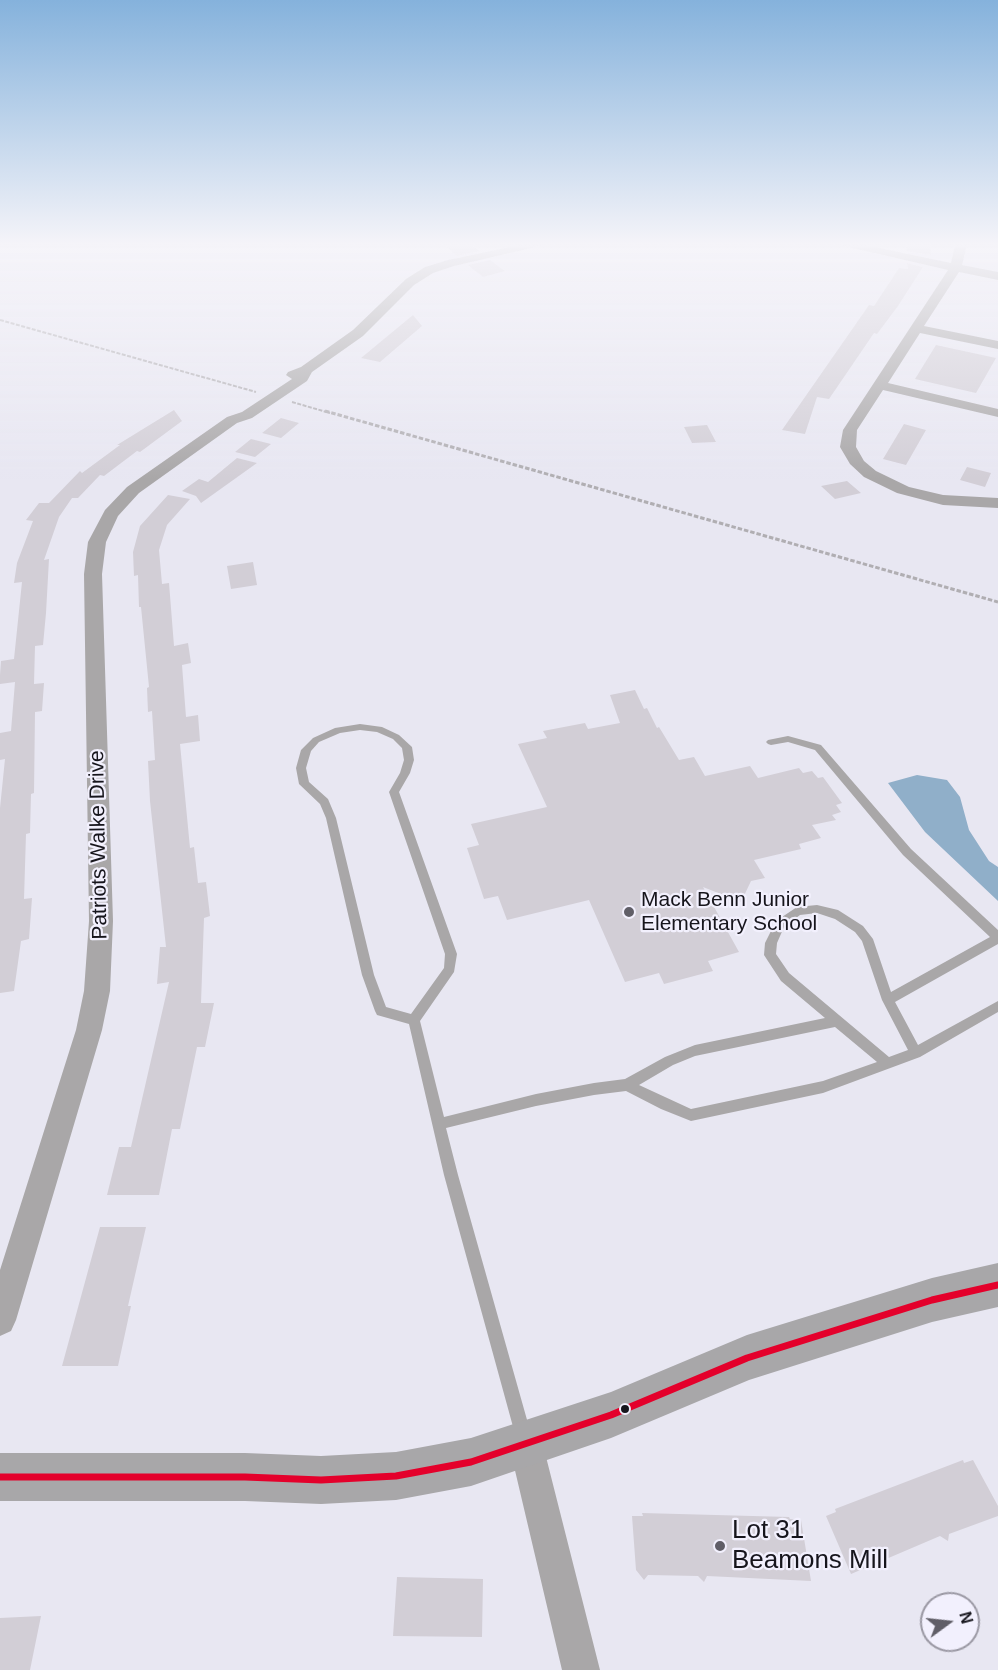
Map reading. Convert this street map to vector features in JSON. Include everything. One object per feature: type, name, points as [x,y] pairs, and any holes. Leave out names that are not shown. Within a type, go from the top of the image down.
[{"type":"main road","points":[[0,1477],[235,1477],[321,1480],[396,1476],[471,1462],[611,1415],[747,1358],[932,1300],[998,1285]]},
{"type":"street","name":"Patriots Walke Drive","points":[[0,1320],[89,1030],[97,991],[101,921],[93,574],[97,542],[111,514],[133,490],[232,420],[247,415],[269,395],[302,378],[306,370],[369,323]]},
{"type":"street","points":[[920,323],[850,430],[847,439],[851,454],[858,464],[884,482],[922,495],[960,502],[998,503]]},
{"type":"street","points":[[917,328],[998,345]]},
{"type":"street","points":[[879,385],[998,412]]},
{"type":"street","points":[[526,1445],[581,1670]]},
{"type":"lane","points":[[414,1020],[381,1011],[368,975],[331,818],[324,802],[304,784],[301,768],[306,750],[316,740],[338,730],[360,727],[379,729],[396,737],[407,747],[409,759],[405,773],[394,792],[451,954],[450,969],[414,1020],[451,1174],[526,1445]]},
{"type":"lane","points":[[771,742],[788,739],[818,747],[907,852],[997,937],[888,1000]]},
{"type":"lane","points":[[887,1064],[785,977],[770,956],[771,943],[780,924],[797,911],[817,909],[838,915],[859,928],[867,939],[888,1000],[916,1053]]},
{"type":"lane","points":[[627,1085],[666,1105],[692,1114],[823,1087],[916,1053],[998,1006]]},
{"type":"lane","points":[[439,1124],[536,1100],[627,1085],[669,1061],[695,1051],[837,1021]]},
{"type":"path","points":[[11,323],[998,602]]},
{"type":"water","points":[[917,775],[947,780],[960,797],[969,830],[989,861],[998,867],[998,901],[925,832],[888,783]]},
{"type":"building","points":[[403,323],[419,323],[422,326],[380,362],[361,358]]},
{"type":"building","points":[[857,323],[885,323],[877,334],[874,333],[829,399],[817,397],[805,434],[782,430]]},
{"type":"building","points":[[936,345],[996,358],[976,393],[915,379]]},
{"type":"building","points":[[174,410],[182,421],[104,476],[100,475],[78,498],[72,498],[59,517],[44,560],[49,559],[46,613],[43,645],[35,646],[34,684],[44,683],[42,711],[35,712],[34,793],[31,794],[30,833],[26,834],[24,899],[32,898],[29,939],[21,941],[14,991],[0,993],[0,808],[5,759],[0,760],[0,733],[11,731],[15,682],[0,684],[0,675],[1,661],[14,659],[22,582],[14,583],[17,563],[33,521],[26,520],[39,503],[49,503],[80,471],[82,473],[120,445],[117,445]]},
{"type":"building","points":[[281,418],[299,423],[281,438],[262,433]]},
{"type":"building","points":[[904,424],[926,430],[906,465],[883,459]]},
{"type":"building","points":[[707,425],[716,442],[692,443],[684,427]]},
{"type":"building","points":[[251,439],[271,444],[255,457],[235,452]]},
{"type":"building","points":[[237,458],[257,463],[201,503],[196,496],[182,491],[199,479],[208,482]]},
{"type":"building","points":[[967,467],[991,473],[985,487],[960,480]]},
{"type":"building","points":[[847,481],[861,493],[835,499],[821,486]]},
{"type":"building","points":[[168,495],[190,499],[167,525],[159,550],[162,584],[169,583],[174,646],[188,643],[191,663],[182,665],[186,717],[198,715],[200,741],[180,744],[190,848],[194,847],[198,883],[206,882],[210,916],[204,918],[201,1003],[214,1003],[205,1047],[197,1047],[180,1129],[172,1129],[159,1195],[107,1195],[119,1147],[131,1147],[169,982],[157,984],[160,947],[166,947],[150,801],[148,761],[155,760],[152,711],[148,712],[147,688],[149,687],[141,607],[139,607],[138,575],[134,576],[133,552],[140,526]]},
{"type":"building","points":[[253,562],[257,585],[231,589],[227,566]]},
{"type":"building","points":[[635,690],[644,709],[647,708],[657,728],[659,727],[679,760],[694,757],[705,776],[750,766],[758,778],[799,768],[803,773],[812,771],[818,778],[823,777],[842,803],[836,805],[841,812],[832,815],[836,820],[812,825],[821,838],[799,844],[801,849],[754,860],[765,878],[751,881],[741,902],[703,887],[739,952],[708,961],[713,971],[664,984],[659,973],[625,982],[589,900],[507,920],[498,896],[484,899],[467,848],[479,845],[471,824],[547,807],[518,744],[547,738],[543,731],[585,723],[588,729],[620,723],[610,695]]},
{"type":"building","points":[[100,1227],[146,1227],[128,1306],[131,1306],[118,1366],[62,1366]]},
{"type":"building","points":[[963,1460],[964,1463],[973,1460],[998,1506],[998,1516],[949,1534],[948,1541],[940,1536],[851,1574],[826,1516],[836,1512],[835,1509]]},
{"type":"building","name":"Lot 31 Beamons Mill","points":[[642,1513],[789,1517],[801,1520],[811,1581],[707,1576],[704,1582],[698,1576],[648,1575],[644,1580],[636,1570],[632,1516],[643,1516]]},
{"type":"building","points":[[397,1577],[483,1579],[482,1637],[393,1636]]},
{"type":"building","points":[[41,1616],[30,1670],[0,1670],[0,1618]]},
{"type":"transit line","points":[[0,1477],[245,1477],[321,1480],[396,1476],[471,1462],[611,1415],[747,1358],[932,1300],[998,1285]]},
{"type":"place","name":"Mack Benn Junior Elementary School","points":[[629,912]]},
{"type":"place","name":"Lot 31 Beamons Mill","points":[[720,1546]]}]
